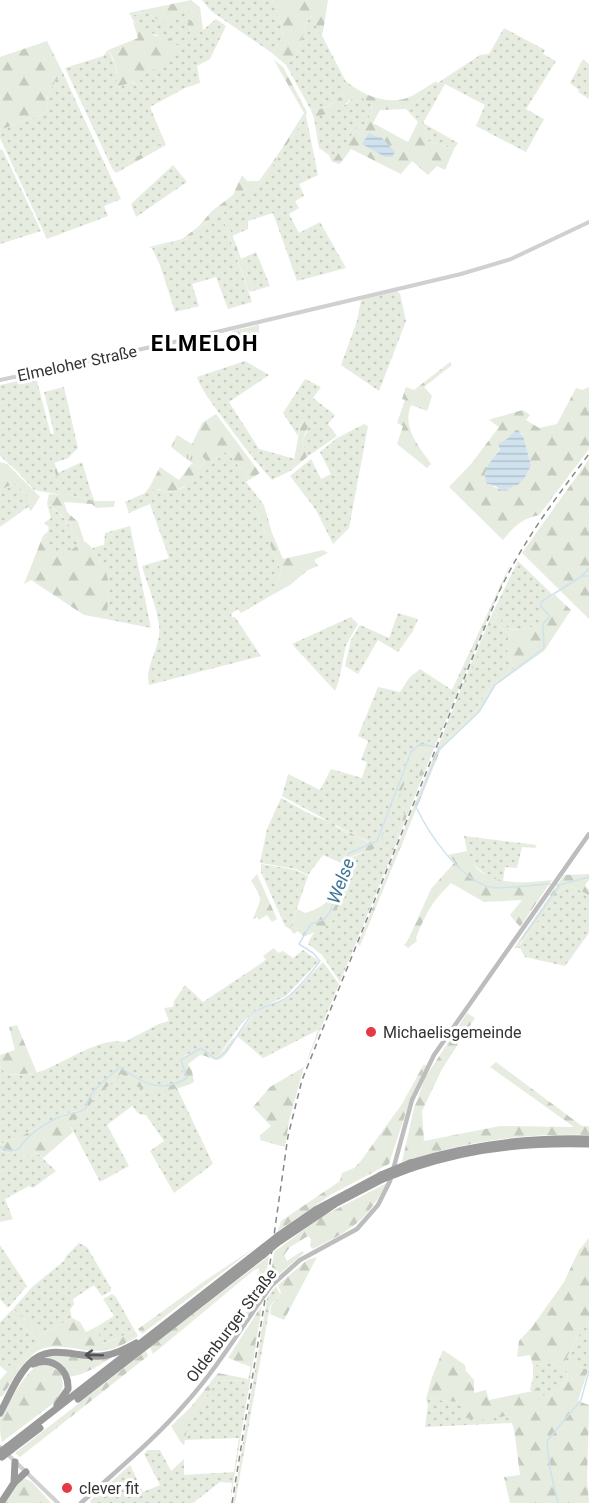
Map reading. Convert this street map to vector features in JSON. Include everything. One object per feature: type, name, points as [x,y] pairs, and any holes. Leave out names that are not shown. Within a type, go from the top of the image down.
[{"type":"highway","points":[[6,1448],[278,1240],[382,1177],[461,1149],[498,1142],[531,1139],[589,1139]]},
{"type":"highway","points":[[411,1165],[487,1149],[531,1144],[589,1144]]},
{"type":"highway","points":[[1,1456],[6,1448],[263,1251]]},
{"type":"highway","points":[[0,1413],[24,1371],[32,1361],[47,1353],[61,1351],[95,1356],[106,1355],[121,1351],[149,1337]]},
{"type":"highway","points":[[24,1371],[38,1362],[50,1361],[60,1366],[67,1378],[66,1394],[40,1422]]},
{"type":"highway","points":[[15,1462],[15,1479]]},
{"type":"highway","points":[[1,1503],[15,1479],[24,1470]]},
{"type":"main road","name":"Oldenburger Straße","points":[[81,1503],[156,1435],[184,1406],[283,1273],[300,1260],[357,1229],[378,1205],[390,1181],[408,1113],[422,1077],[447,1037],[589,834]]},
{"type":"street","name":"Elmeloher Straße","points":[[0,380],[183,340],[501,263],[589,222]]},
{"type":"street","points":[[6,1448],[15,1462],[58,1503]]},
{"type":"green space","points":[[191,0],[200,7],[203,30],[190,42],[187,37],[191,32],[187,24],[194,16],[193,9],[186,10],[173,24],[158,20],[146,12],[131,16],[129,13]]},
{"type":"green space","points":[[202,0],[273,0],[283,30],[282,38],[272,53],[211,11]]},
{"type":"green space","points":[[273,0],[328,0],[323,32],[321,35],[312,16],[308,19],[296,56],[286,65],[272,53],[282,38],[283,30]]},
{"type":"green space","points":[[193,9],[194,16],[187,24],[191,32],[190,41],[216,19],[226,26],[210,59],[197,66],[200,83],[185,88],[148,108],[161,143],[113,170],[65,68],[103,56],[108,50],[115,64],[119,87],[131,83],[142,91],[140,80],[142,76],[184,46],[177,46],[139,27],[131,16],[146,12],[158,20]]},
{"type":"green space","points":[[312,16],[346,82],[343,94],[329,106],[311,110],[286,65],[296,56],[308,19]]},
{"type":"green space","points":[[133,22],[156,36],[166,36],[177,45],[185,46],[175,57],[142,76],[140,80],[142,91],[140,92],[133,82],[116,87],[116,67],[108,50],[138,38]]},
{"type":"green space","points":[[504,28],[545,50],[543,54],[556,61],[526,109],[544,119],[526,152],[476,126],[485,105],[445,84],[423,123],[458,143],[454,149],[428,141],[423,124],[405,106],[418,101],[430,88],[480,55],[489,54]]},
{"type":"green space","points":[[47,41],[63,73],[53,84],[47,97],[48,107],[45,113],[0,130],[0,57]]},
{"type":"green space","points":[[583,59],[589,64],[589,99],[570,83]]},
{"type":"green space","points":[[274,60],[283,67],[307,112],[260,184],[256,188],[243,191],[223,210],[253,291],[249,292],[220,210],[188,239],[149,247],[182,239],[233,195],[242,175],[247,181],[259,181],[281,150],[304,113]]},
{"type":"green space","points":[[63,73],[121,199],[104,206],[108,216],[47,239],[0,138],[0,130],[45,113],[48,107],[47,97],[53,84]]},
{"type":"green space","points":[[346,81],[373,97],[396,100],[412,96],[437,81],[437,84],[418,101],[405,106],[423,124],[428,141],[454,149],[445,170],[437,166],[428,175],[412,161],[401,174],[351,149],[340,164],[332,162],[356,129],[365,124],[372,112],[371,104],[361,97],[353,97],[340,109],[314,118],[311,110],[330,106],[343,93]],"holes":[[[406,109],[418,122],[408,142],[373,123],[380,110]]]},
{"type":"green space","points":[[353,97],[361,97],[371,104],[372,112],[365,124],[356,129],[332,162],[329,155],[319,148],[314,118],[347,104]]},
{"type":"green space","points":[[150,107],[166,145],[116,173],[113,170],[161,143],[147,108]]},
{"type":"green space","points":[[307,112],[318,175],[299,184],[304,196],[295,201],[299,208],[289,214],[299,233],[320,222],[346,268],[297,281],[273,213],[248,221],[248,229],[232,236],[223,210],[243,191],[256,188],[260,184]]},
{"type":"green space","points":[[2,149],[41,231],[0,244],[0,150]]},
{"type":"green space","points":[[173,165],[187,182],[136,217],[131,204]]},
{"type":"green space","points":[[220,210],[252,302],[228,309],[216,277],[192,284],[199,306],[175,312],[152,248],[188,239]]},
{"type":"green space","points":[[256,252],[270,286],[253,291],[241,259]]},
{"type":"green space","points":[[397,291],[400,294],[406,321],[379,391],[341,365],[357,321],[361,300]]},
{"type":"green space","points":[[259,325],[259,349],[232,334],[232,331]]},
{"type":"green space","points":[[245,361],[269,375],[229,402],[259,449],[295,459],[292,470],[272,480],[211,403],[197,377]]},
{"type":"green space","points":[[450,362],[452,365],[424,387],[432,396],[427,411],[411,405],[409,413],[408,421],[413,436],[431,464],[427,468],[397,444],[403,426],[397,423],[405,400],[402,399],[406,387],[414,390]]},
{"type":"green space","points":[[36,377],[51,435],[54,433],[44,392],[64,387],[78,448],[68,458],[54,463],[53,459],[61,495],[34,490],[0,456],[0,385]]},
{"type":"green space","points":[[305,379],[321,387],[313,398],[335,415],[328,424],[337,436],[307,457],[302,441],[307,432],[303,414],[298,436],[283,413]]},
{"type":"green space","points":[[589,387],[589,449],[539,515],[519,524],[503,540],[449,487],[471,464],[499,427],[489,420],[523,410],[530,415],[526,420],[539,428],[557,424],[576,388],[582,390]],"holes":[[[522,433],[531,465],[506,491],[494,487],[485,474],[504,443]]]},
{"type":"green space","points":[[303,413],[309,424],[302,441],[307,457],[292,470]]},
{"type":"green space","points":[[216,414],[260,473],[249,480],[227,451],[181,488],[171,491],[149,488],[160,467],[179,480],[192,463],[199,468],[206,461],[192,444],[202,423]]},
{"type":"green space","points":[[364,424],[368,426],[349,528],[333,544],[316,510],[290,476],[311,459],[321,479],[331,474],[320,452],[337,438]]},
{"type":"green space","points":[[177,435],[192,444],[206,461],[199,468],[171,447]]},
{"type":"green space","points":[[50,451],[66,494],[94,501],[115,501],[114,507],[96,508],[92,504],[64,502],[67,512],[78,522],[84,541],[94,551],[106,574],[109,588],[106,619],[84,615],[31,580],[24,584],[43,536],[48,531],[45,548],[65,555],[79,544],[66,521],[47,504],[49,494],[61,495]]},
{"type":"green space","points":[[227,451],[249,480],[246,482],[264,505],[255,508],[281,571],[272,595],[241,613],[238,609],[231,614],[261,656],[149,685],[149,670],[158,641],[159,626],[142,566],[169,558],[150,504],[129,513],[125,502],[145,493],[149,488],[171,492],[183,488]]},
{"type":"green space","points":[[589,459],[589,619],[522,553]]},
{"type":"green space","points":[[0,462],[7,464],[40,497],[31,511],[28,507],[30,499],[15,483],[0,490]]},
{"type":"green space","points":[[82,462],[94,501],[65,494],[58,473]]},
{"type":"green space","points":[[15,483],[30,499],[28,507],[0,527],[0,490]]},
{"type":"green space","points":[[47,504],[66,521],[79,544],[65,555],[44,548],[49,527],[44,523],[51,518]]},
{"type":"green space","points":[[264,505],[283,559],[323,550],[328,553],[314,560],[318,566],[308,570],[290,585],[272,595],[281,571],[255,508]]},
{"type":"green space","points":[[130,526],[151,628],[106,619],[108,582],[103,567],[92,548],[104,545],[105,533]]},
{"type":"green space","points":[[514,556],[437,742],[410,752],[377,840],[369,842],[336,825],[365,845],[347,851],[341,863],[323,855],[308,875],[296,869],[260,863],[267,829],[281,798],[330,822],[282,796],[288,774],[320,790],[331,769],[362,778],[367,762],[361,760],[368,741],[358,736],[378,687],[400,692],[409,678],[420,669],[452,690]]},
{"type":"green space","points":[[518,561],[552,594],[540,603],[542,614],[539,626],[516,630],[507,628],[494,610]]},
{"type":"green space","points":[[555,595],[571,610],[544,651],[496,685],[479,712],[441,749],[360,946],[358,944],[441,739],[450,737],[475,711],[493,683],[514,668],[506,647],[510,634],[493,621],[472,669],[472,662],[494,610],[507,628],[516,630],[538,626],[542,615],[540,603]]},
{"type":"green space","points":[[398,613],[418,619],[413,631],[398,652],[378,640],[358,674],[345,666],[351,640],[360,625],[389,638]]},
{"type":"green space","points":[[351,617],[358,624],[346,645],[335,691],[292,644]]},
{"type":"green space","points":[[493,621],[510,634],[506,647],[514,668],[493,683],[475,711],[450,737],[441,739],[472,662],[472,666]]},
{"type":"green space","points":[[435,740],[434,743],[436,743],[398,839],[396,837],[429,748],[416,756],[378,846],[349,858],[341,886],[343,901],[337,908],[337,917],[312,933],[303,936],[298,931],[294,934],[290,929],[297,909],[305,913],[325,903],[335,889],[347,851],[364,845],[335,825],[368,842],[377,840],[410,752],[421,743]]},
{"type":"green space","points":[[426,748],[430,748],[396,837],[398,839],[340,982],[322,955],[308,944],[310,938],[316,931],[337,917],[337,908],[343,901],[341,886],[349,858],[374,849],[412,763],[416,756]]},
{"type":"green space","points":[[464,836],[537,845],[535,848],[522,847],[517,868],[505,867],[503,881],[491,879],[469,861]]},
{"type":"green space","points":[[467,851],[472,863],[490,877],[515,882],[552,880],[520,927],[510,915],[522,900],[484,902],[451,883],[430,909],[416,938],[417,941],[408,948],[404,945],[431,889],[455,862],[448,855]]},
{"type":"green space","points":[[261,864],[296,870],[308,876],[290,929],[285,926],[261,872]]},
{"type":"green space","points":[[257,874],[277,919],[272,922],[267,915],[259,920],[257,917],[253,919],[260,896],[251,881]]},
{"type":"green space","points":[[589,874],[589,880],[585,885],[589,890],[589,895],[571,886],[562,889],[520,944],[520,948],[514,948],[564,875]]},
{"type":"green space","points":[[571,886],[589,895],[589,933],[565,966],[525,957],[520,945],[557,893]]},
{"type":"green space","points":[[274,948],[278,953],[283,951],[293,958],[303,950],[319,961],[286,996],[256,1010],[242,1023],[219,1055],[215,1057],[201,1048],[184,1056],[185,1079],[167,1084],[143,1080],[120,1066],[82,1110],[63,1114],[18,1138],[0,1144],[0,1065],[6,1075],[35,1073],[104,1043],[124,1042],[169,1021],[164,1008],[173,1007],[174,1001],[185,985],[203,1002],[263,962],[266,959],[263,956]]},
{"type":"green space","points":[[323,962],[339,984],[304,1069],[318,1030],[263,1058],[237,1036],[255,1013],[266,1006],[288,998]]},
{"type":"green space","points":[[467,1013],[475,1018],[442,1069],[422,1111],[424,1141],[500,1126],[574,1127],[490,1067],[496,1062],[582,1126],[589,1126],[589,1135],[541,1135],[494,1140],[402,1162],[414,1108],[425,1078]]},
{"type":"green space","points":[[17,1025],[37,1073],[6,1075],[0,1065],[0,1055],[15,1050],[9,1027]]},
{"type":"green space","points":[[237,1036],[226,1054],[220,1059],[200,1055],[188,1064],[194,1082],[182,1087],[147,1090],[136,1086],[121,1074],[92,1101],[81,1117],[68,1121],[73,1132],[43,1158],[36,1152],[26,1156],[0,1151],[0,1144],[18,1138],[63,1114],[82,1110],[86,1099],[120,1065],[150,1082],[167,1084],[184,1078],[180,1059],[201,1047],[215,1057]]},
{"type":"green space","points":[[424,1064],[426,1066],[411,1097],[389,1164],[332,1194],[278,1231],[281,1221],[340,1181],[342,1173],[354,1168],[360,1162],[402,1104]]},
{"type":"green space","points":[[304,1067],[289,1121],[285,1147],[260,1140],[260,1135],[271,1126],[253,1107],[270,1087]]},
{"type":"green space","points":[[121,1074],[141,1087],[177,1088],[213,1164],[174,1193],[150,1151],[164,1141],[146,1115],[139,1114],[132,1106],[107,1125],[129,1166],[100,1182],[68,1121],[87,1111],[92,1101]]},
{"type":"green space","points":[[0,1151],[26,1156],[36,1152],[56,1171],[33,1188],[29,1186],[5,1199],[13,1219],[0,1222]]},
{"type":"green space","points":[[387,1183],[372,1207],[348,1230],[313,1249],[308,1236],[290,1247],[284,1255],[287,1261],[302,1251],[304,1253],[270,1282],[274,1252],[321,1217]]},
{"type":"green space","points":[[589,1238],[589,1322],[576,1339],[565,1361],[588,1370],[578,1401],[589,1405],[587,1480],[589,1503],[510,1503],[504,1477],[520,1475],[514,1429],[509,1415],[487,1420],[465,1418],[461,1402],[426,1399],[432,1377],[443,1350],[465,1365],[466,1371],[474,1380],[474,1393],[486,1390],[489,1400],[533,1391],[542,1385],[544,1398],[557,1393],[568,1377],[567,1371],[549,1362],[533,1366],[530,1355],[517,1357],[519,1341],[532,1327],[564,1282],[579,1250]]},
{"type":"green space","points":[[79,1243],[87,1247],[111,1291],[102,1296],[94,1285],[73,1299],[74,1304],[70,1310],[72,1318],[41,1335],[13,1309],[32,1287],[64,1261]]},
{"type":"green space","points":[[0,1245],[27,1286],[8,1308],[0,1299]]},
{"type":"green space","points":[[257,1246],[142,1334],[138,1329],[203,1282]]},
{"type":"green space","points":[[269,1256],[264,1291],[237,1332],[234,1328],[258,1296],[259,1268],[153,1354],[150,1347]]},
{"type":"green space","points":[[317,1257],[284,1320],[270,1314],[271,1306],[281,1293],[278,1285],[307,1260]]},
{"type":"green space","points":[[276,1286],[280,1294],[270,1306],[235,1503],[233,1503],[267,1298]]},
{"type":"green space","points":[[112,1294],[116,1297],[135,1331],[102,1344],[96,1327],[114,1316],[103,1299]]},
{"type":"green space","points":[[262,1306],[230,1503],[232,1483],[220,1482],[193,1503],[91,1503],[90,1501],[130,1465],[143,1492],[160,1485],[144,1454],[148,1450],[160,1450],[171,1471],[184,1459],[184,1475],[234,1472],[239,1438],[184,1440],[189,1418],[219,1380],[248,1381]]},
{"type":"green space","points":[[262,1306],[251,1367],[228,1358],[258,1311]]},
{"type":"green space","points":[[13,1309],[41,1335],[72,1318],[80,1322],[86,1332],[96,1327],[103,1344],[135,1331],[138,1336],[123,1345],[107,1350],[95,1351],[54,1346],[39,1350],[23,1364],[2,1397],[0,1396],[0,1380],[7,1372],[0,1366],[0,1358],[15,1371],[31,1348],[40,1342],[9,1313]]},
{"type":"green space","points":[[9,1313],[40,1342],[31,1348],[15,1371],[0,1358],[0,1322]]},
{"type":"green space","points":[[589,1322],[588,1370],[565,1361],[576,1339]]},
{"type":"green space","points":[[146,1351],[148,1356],[20,1457],[15,1453]]},
{"type":"green space","points":[[53,1353],[115,1355],[87,1372],[69,1377],[58,1363],[41,1358]]},
{"type":"green space","points":[[549,1362],[567,1371],[568,1377],[557,1393],[544,1398],[530,1390],[533,1366]]},
{"type":"green space","points":[[38,1365],[49,1365],[60,1372],[63,1384],[60,1395],[55,1402],[2,1442],[0,1419],[2,1413],[23,1381]]},
{"type":"green space","points":[[218,1373],[248,1379],[247,1381],[219,1380],[189,1418],[184,1445],[171,1426],[190,1408]]},
{"type":"green space","points":[[426,1399],[462,1402],[487,1420],[509,1414],[512,1423],[425,1427],[428,1405]]},
{"type":"green space","points":[[24,1478],[32,1482],[51,1503],[4,1503],[16,1485]]},
{"type":"water","points":[[369,133],[381,137],[395,152],[392,157],[385,157],[362,144]]},
{"type":"water","points":[[516,430],[523,436],[531,465],[518,485],[506,491],[487,484],[485,474],[488,465],[500,449],[498,444]]},
{"type":"waterway","name":"Welse","points":[[0,1147],[10,1151],[19,1149],[31,1135],[48,1123],[86,1108],[94,1090],[120,1067],[152,1085],[168,1085],[187,1078],[181,1060],[201,1048],[216,1059],[232,1044],[255,1012],[285,999],[292,993],[320,961],[313,953],[299,944],[311,924],[325,919],[331,910],[349,853],[377,841],[411,752],[420,744],[441,748],[479,712],[495,685],[544,648],[543,624],[550,616],[541,607],[541,602],[582,576],[589,568]]},
{"type":"waterway","name":"Welse","points":[[583,576],[589,576]]},
{"type":"waterway","points":[[439,749],[416,807],[446,854],[467,875],[490,887],[550,884]]},
{"type":"waterway","points":[[555,884],[560,885],[589,877]]},
{"type":"waterway","points":[[522,939],[559,886]]},
{"type":"waterway","points":[[558,1503],[550,1469],[547,1441],[581,1400],[589,1371]]},
{"type":"railway","points":[[232,1503],[264,1306],[288,1136],[302,1080],[499,592],[529,538],[589,454]]},
{"type":"place","name":"Michaelisgemeinde","points":[[371,1032]]},
{"type":"place","name":"clever fit","points":[[67,1488]]},
{"type":"district","name":"ELMELOH","points":[[205,343]]}]
